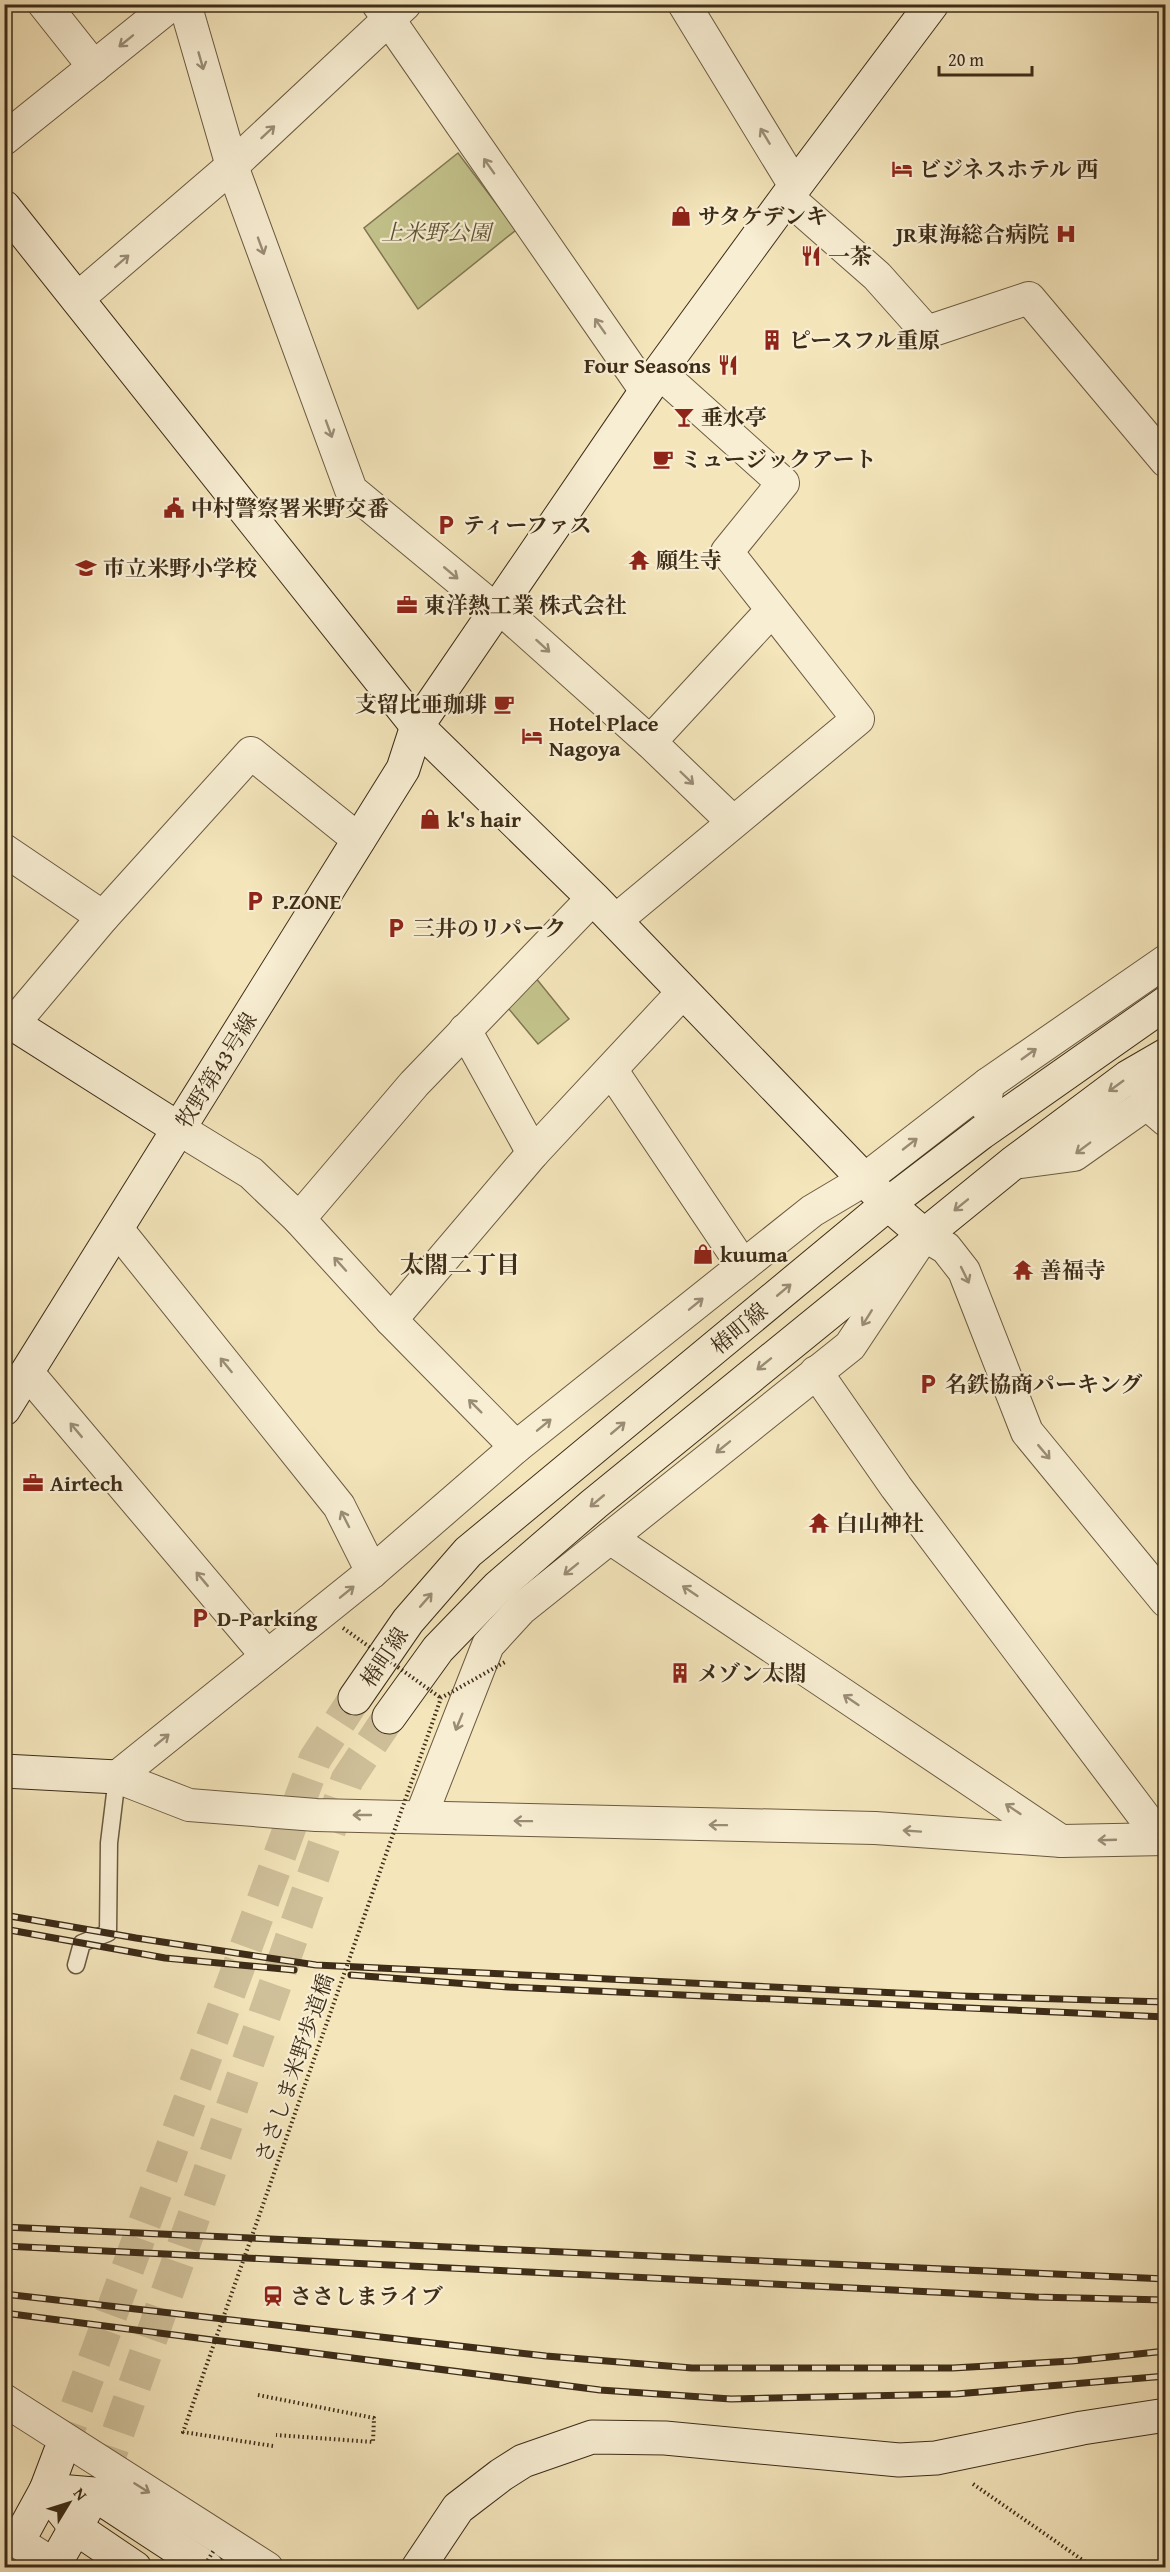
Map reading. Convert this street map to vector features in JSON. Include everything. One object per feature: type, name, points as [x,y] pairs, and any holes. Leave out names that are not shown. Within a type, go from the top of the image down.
[{"type":"street","points":[[44,4],[94,67]]},
{"type":"street","points":[[4,139],[172,4]]},
{"type":"street","points":[[184,4],[232,166],[351,490],[498,609],[650,742],[733,822]]},
{"type":"street","points":[[684,4],[791,191],[877,276],[927,332],[1029,298],[1166,461]]},
{"type":"street","name":"牧野第43号線","points":[[4,1409],[403,769],[417,726],[652,382],[930,5]]},
{"type":"street","points":[[77,299],[232,166],[390,9],[652,382],[783,483],[727,552],[858,719],[733,822],[604,910],[465,1029],[414,1084],[298,1219]]},
{"type":"street","points":[[4,207],[417,726],[604,910],[888,1204],[924,1235],[946,1248],[964,1270],[1027,1431],[1166,1600]]},
{"type":"street","points":[[650,742],[772,610]]},
{"type":"street","points":[[359,840],[251,753],[9,1021],[179,1130],[251,1173],[298,1219],[390,1320],[516,1447]]},
{"type":"street","points":[[4,850],[103,917]]},
{"type":"street","points":[[117,1777],[372,1572],[516,1447],[812,1211],[864,1180],[988,1084],[1166,961]]},
{"type":"street","points":[[390,1320],[533,1153],[612,1071],[683,992]]},
{"type":"street","name":"椿町線","points":[[355,1698],[408,1621],[468,1552],[888,1204],[981,1132],[1166,1003]]},
{"type":"street","points":[[465,1029],[533,1153]]},
{"type":"street","name":"椿町線","points":[[388,1718],[438,1649],[498,1587],[691,1423],[1013,1162],[1128,1077],[1166,1055]]},
{"type":"street","points":[[612,1071],[743,1266]]},
{"type":"street","points":[[981,1132],[988,1084]]},
{"type":"street","points":[[1013,1162],[1074,1155],[1159,1104]]},
{"type":"street","points":[[812,1211],[888,1204]]},
{"type":"street","points":[[117,1229],[339,1506],[372,1572]]},
{"type":"street","points":[[421,1816],[488,1645],[521,1610],[850,1346],[924,1235]]},
{"type":"street","points":[[27,1372],[267,1656]]},
{"type":"street","points":[[816,1372],[896,1487],[1164,1838]]},
{"type":"street","points":[[610,1538],[1062,1841]]},
{"type":"street","points":[[4,1771],[117,1777],[189,1805],[316,1815],[875,1828],[1062,1841],[1164,1838]]},
{"type":"street","points":[[4,2400],[267,2568]]},
{"type":"street","points":[[418,2568],[458,2508],[501,2475],[523,2461],[591,2437],[665,2438],[899,2460],[936,2458],[1082,2428],[1166,2415]]},
{"type":"street","points":[[60,2453],[46,2490],[14,2532],[65,2550],[135,2568]]},
{"type":"street","points":[[46,2490],[98,2486],[208,2562]]},
{"type":"street","points":[[65,2550],[98,2486]]},
{"type":"street","points":[[46,2490],[65,2550]]},
{"type":"lane","points":[[76,1965],[82,1942],[108,1933],[109,1844],[117,1777]]},
{"type":"path","points":[[343,1628],[441,1698],[505,1662]]},
{"type":"path","name":"ささしま米野歩道橋","points":[[273,2446],[183,2432],[441,1698]]},
{"type":"path","points":[[258,2395],[374,2418],[373,2442],[276,2435]]},
{"type":"path","points":[[936,2458],[1094,2568]]},
{"type":"green space","name":"上米野公園","points":[[458,153],[516,230],[418,309],[364,228]]},
{"type":"green space","points":[[535,977],[569,1019],[538,1044],[504,1003]]},
{"type":"tunnel","points":[[60,2453],[315,1759],[355,1698]]},
{"type":"tunnel","points":[[102,2478],[347,1780],[389,1717]]},
{"type":"tunnel","points":[[4,2566],[23,2532]]},
{"type":"railway","points":[[4,1915],[136,1938],[316,1965],[960,1996],[1166,2002]]},
{"type":"railway","points":[[4,1929],[165,1958],[294,1970]]},
{"type":"railway","points":[[351,1975],[508,1987],[1166,2017]]},
{"type":"railway","points":[[4,2227],[1166,2279]]},
{"type":"railway","points":[[4,2246],[1035,2297],[1166,2300]]},
{"type":"railway","points":[[4,2294],[546,2356],[692,2368],[953,2368],[1072,2361],[1166,2351]]},
{"type":"railway","points":[[4,2313],[600,2390],[731,2399],[956,2394],[1166,2376]]},
{"type":"place","name":"ビジネスホテル 西","points":[[902,169]]},
{"type":"place","name":"サタケデンキ","points":[[681,216]]},
{"type":"place","name":"JR東海総合病院","points":[[1066,234]]},
{"type":"place","name":"一茶","points":[[811,256]]},
{"type":"place","name":"ピースフル重原","points":[[772,340]]},
{"type":"place","name":"Four Seasons","points":[[728,365]]},
{"type":"place","name":"垂水亭","points":[[684,417]]},
{"type":"place","name":"ミュージックアート","points":[[663,459]]},
{"type":"place","name":"中村警察署米野交番","points":[[174,508]]},
{"type":"place","name":"ティーファス","points":[[446,525]]},
{"type":"place","name":"願生寺","points":[[639,560]]},
{"type":"place","name":"市立米野小学校","points":[[86,568]]},
{"type":"place","name":"東洋熱工業 株式会社","points":[[407,605]]},
{"type":"place","name":"支留比亜珈琲","points":[[504,704]]},
{"type":"place","name":"Hotel Place Nagoya","points":[[532,736]]},
{"type":"place","name":"k's hair","points":[[430,819]]},
{"type":"place","name":"P.ZONE","points":[[255,901]]},
{"type":"place","name":"三井のリパーク","points":[[396,928]]},
{"type":"place","name":"kuuma","points":[[703,1254]]},
{"type":"place","name":"善福寺","points":[[1023,1270]]},
{"type":"place","name":"名鉄協商パーキング","points":[[928,1384]]},
{"type":"place","name":"Airtech","points":[[33,1483]]},
{"type":"place","name":"白山神社","points":[[819,1523]]},
{"type":"place","name":"D-Parking","points":[[200,1618]]},
{"type":"place","name":"メゾン太閤","points":[[680,1673]]},
{"type":"place","name":"ささしまライブ","points":[[273,2296]]},
{"type":"district","name":"太閤二丁目","points":[[460,1265]]}]
